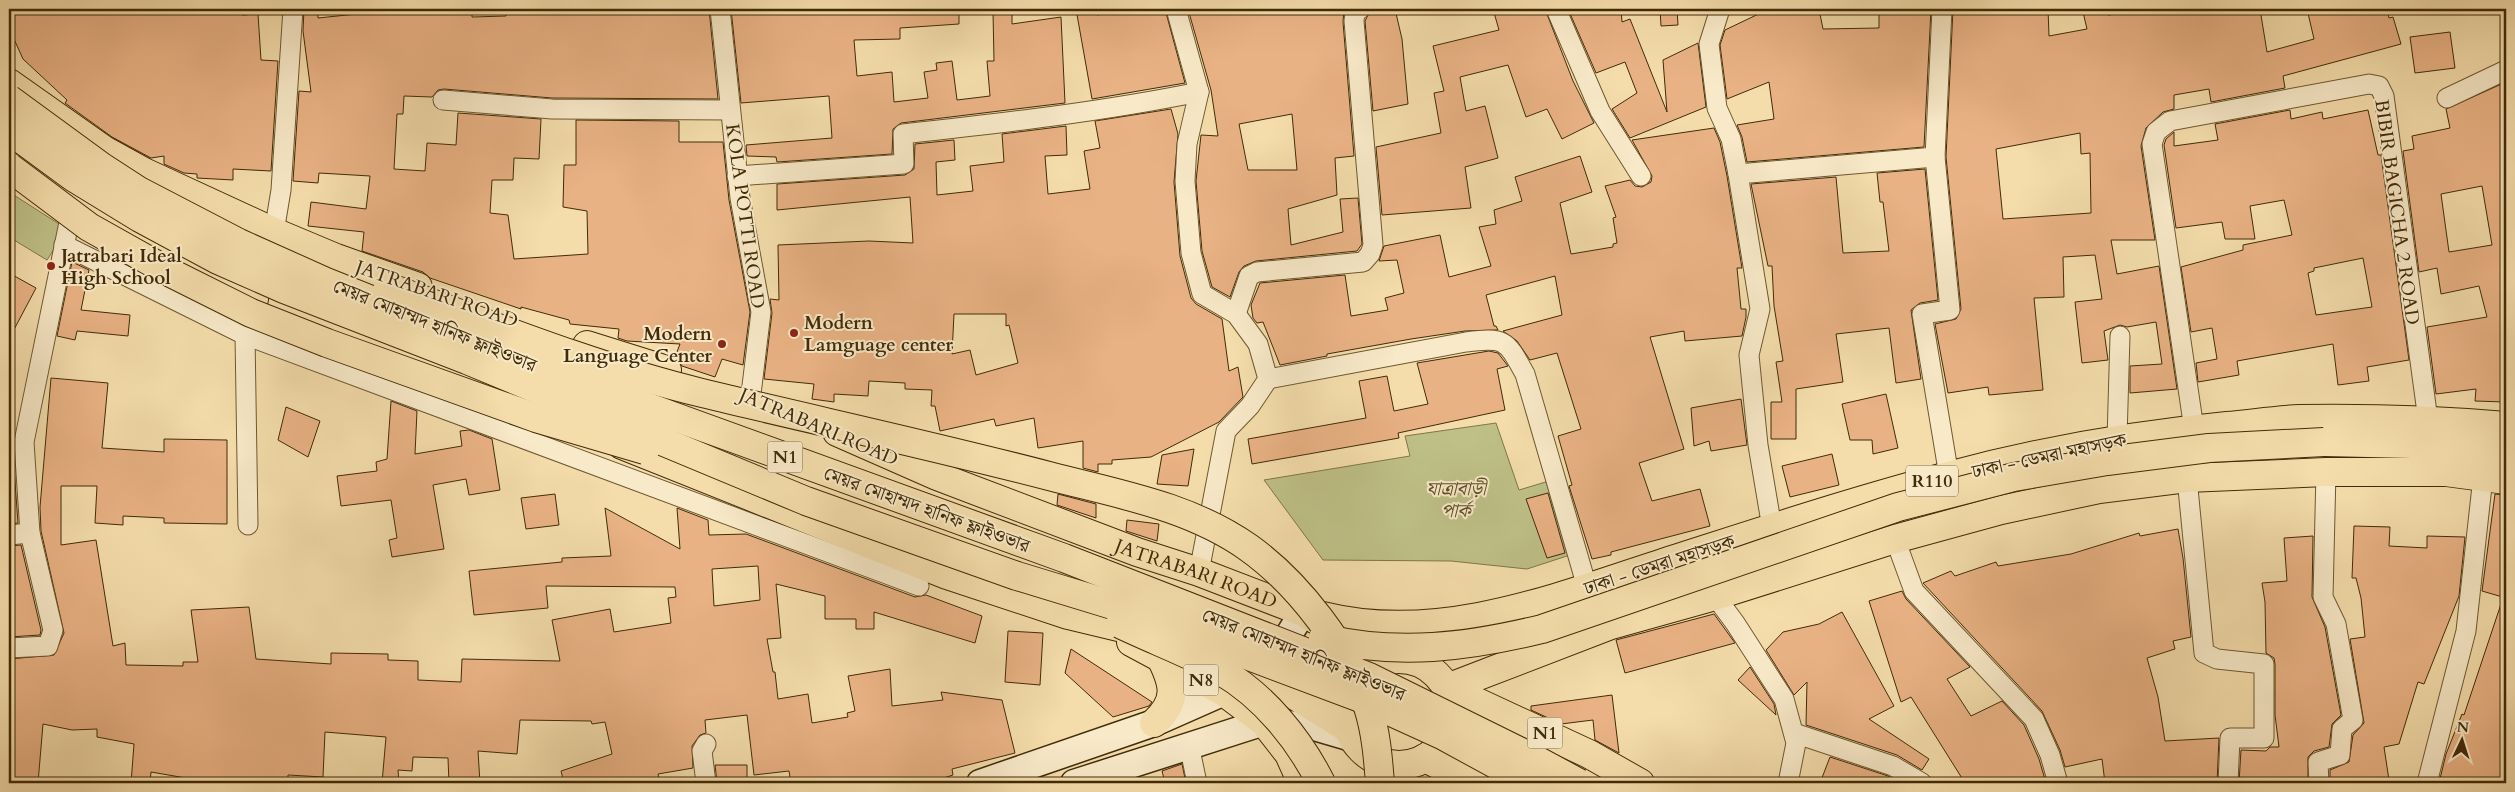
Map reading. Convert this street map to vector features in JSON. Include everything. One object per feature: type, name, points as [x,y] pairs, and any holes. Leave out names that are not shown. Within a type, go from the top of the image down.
[{"type":"main road","name":"JATRABARI ROAD","points":[[9,83],[104,150],[144,172],[274,232],[364,268],[566,338],[751,394],[937,476],[1137,552],[1199,572],[1303,612],[1378,664]]},
{"type":"main road","name":"মেয়র মোহাম্মদ হানিফ ফ্লাইওভার","points":[[9,99],[102,167],[139,190],[239,243],[326,282],[562,376],[1064,558],[1369,677],[1580,783]]},
{"type":"main road","name":"মেয়র মোহাম্মদ হানিফ ফ্লাইওভার","points":[[9,130],[98,192],[140,218],[218,260],[284,290],[467,360],[806,501],[1017,576],[1119,607],[1363,699],[1442,735],[1530,783]]},
{"type":"main road","points":[[9,144],[74,196],[162,252],[249,297],[310,324],[947,575],[1068,615],[1163,638],[1263,676],[1350,734],[1366,754],[1375,759],[1475,783]]},
{"type":"main road","points":[[9,167],[89,227],[171,273],[251,313],[327,343],[536,418],[692,464],[806,501]]},
{"type":"main road","points":[[139,190],[314,261],[634,374],[698,392],[961,453],[1160,504],[1216,527],[1250,548],[1279,574],[1313,609],[1336,644],[1356,679],[1368,707],[1378,754],[1380,783]]},
{"type":"main road","name":"ঢাকা - ডেমরা মহাসড়ক","points":[[1303,612],[1344,621],[1372,624],[1394,625],[1457,621],[1548,600],[1772,528],[1949,476],[2117,439],[2297,419],[2428,420],[2506,426]]},
{"type":"main road","points":[[1064,558],[1147,579],[1299,632],[1373,646],[1450,647],[1488,642],[1542,629],[1898,507],[2014,477],[2107,461],[2209,448],[2324,442],[2412,444],[2506,452]]},
{"type":"main road","name":"R110","points":[[1447,688],[1611,625],[1715,596],[1895,539],[2001,510],[2089,492],[2187,478],[2326,472],[2446,472],[2494,479]]},
{"type":"main road","points":[[1017,576],[1220,671],[1251,692],[1288,731],[1312,765],[1321,783]]},
{"type":"main road","points":[[1263,676],[1303,612]]},
{"type":"main road","name":"N8","points":[[1068,615],[1160,656],[1224,692],[1264,722],[1289,754],[1302,783]]},
{"type":"main road","points":[[1154,723],[1167,711],[1171,700],[1172,686],[1160,656]]},
{"type":"main road","points":[[980,783],[1154,723],[1263,676],[1401,660],[1418,663],[1436,673],[1447,688],[1452,712],[1450,726],[1436,750],[1413,769]]},
{"type":"main road","points":[[1504,715],[1501,690],[1507,671],[1515,661]]},
{"type":"main road","points":[[1350,734],[1346,715],[1352,688],[1360,676],[1378,664]]},
{"type":"main road","name":"N1","points":[[1447,688],[1589,754],[1640,783]]},
{"type":"main road","points":[[1074,783],[1264,722],[1311,726],[1350,734]]},
{"type":"street","points":[[274,232],[281,190],[293,9]]},
{"type":"street","name":"KOLA POTTI ROAD","points":[[720,9],[737,176],[761,312],[751,394]]},
{"type":"street","points":[[1176,9],[1199,92],[1187,144],[1185,181],[1191,253],[1202,294],[1236,314],[1258,344],[1268,379]]},
{"type":"street","points":[[1236,314],[1249,276],[1256,272],[1362,262],[1370,254],[1373,245],[1354,21],[1355,12],[1360,9]]},
{"type":"street","points":[[1556,9],[1600,111],[1641,176]]},
{"type":"street","points":[[1720,9],[1709,44],[1718,108],[1731,139],[1738,174],[1760,309],[1749,355],[1758,445],[1772,528]]},
{"type":"street","points":[[1942,9],[1935,157],[1950,310],[1922,314],[1949,476]]},
{"type":"street","points":[[2447,98],[2506,70]]},
{"type":"street","name":"BIBIR BAGICHA 2 ROAD","points":[[2194,429],[2152,144],[2156,132],[2170,121],[2369,84],[2379,86],[2384,96],[2428,420]]},
{"type":"street","points":[[737,176],[904,164],[904,134],[1046,118],[1144,104],[1199,92]]},
{"type":"street","points":[[444,100],[552,109],[730,110]]},
{"type":"street","points":[[1738,174],[1935,157]]},
{"type":"street","points":[[9,648],[48,646],[53,630],[30,532],[17,442],[74,196]]},
{"type":"street","points":[[64,245],[245,335],[919,586]]},
{"type":"street","points":[[245,335],[248,525]]},
{"type":"street","points":[[2117,439],[2120,336]]},
{"type":"street","points":[[1199,572],[1226,431],[1250,406],[1268,379],[1491,339],[1508,345],[1525,374],[1587,587]]},
{"type":"street","points":[[2319,783],[2318,762],[2340,755],[2342,729],[2354,720],[2336,624],[2323,597],[2326,472]]},
{"type":"street","points":[[2187,478],[2204,653],[2217,659],[2264,664],[2264,738],[2230,738],[2228,783]]},
{"type":"street","points":[[2427,783],[2466,631],[2494,479]]},
{"type":"street","points":[[9,535],[30,532]]},
{"type":"street","points":[[1895,539],[1914,590],[2034,719],[2050,755],[2058,783]]},
{"type":"street","points":[[1715,596],[1735,623],[1784,699],[1796,743],[1788,783]]},
{"type":"street","points":[[1794,733],[1893,766],[1922,783]]},
{"type":"street","points":[[706,744],[702,751],[706,783]]},
{"type":"street","points":[[1189,745],[1198,783]]},
{"type":"green space","points":[[9,192],[67,229],[47,260],[9,237]]},
{"type":"green space","name":"যাত্রাবাড়ী পার্ক","points":[[1496,423],[1519,490],[1549,481],[1573,554],[1527,569],[1451,561],[1323,560],[1264,480],[1410,456],[1405,436]]},
{"type":"building","points":[[9,9],[240,9],[242,15],[258,14],[261,60],[278,61],[271,171],[233,169],[233,180],[197,178],[197,174],[184,173],[164,164],[164,156],[151,158],[112,137],[65,103],[67,100],[23,59],[9,28]]},
{"type":"building","points":[[304,9],[318,9],[318,18],[405,9],[472,9],[472,17],[506,16],[506,9],[709,9],[718,99],[552,98],[444,89],[438,90],[432,97],[404,96],[403,114],[397,114],[394,169],[425,171],[427,143],[456,145],[458,113],[541,119],[539,159],[514,158],[513,180],[492,180],[490,213],[508,215],[514,259],[588,254],[587,211],[563,207],[564,165],[576,165],[576,120],[679,121],[679,142],[723,142],[729,200],[750,312],[743,365],[722,359],[715,377],[682,366],[675,357],[680,344],[627,341],[618,338],[619,329],[570,324],[569,320],[521,307],[521,309],[430,278],[423,272],[362,251],[364,232],[308,226],[311,202],[366,209],[370,176],[319,173],[318,183],[293,181],[299,91],[311,92],[303,31]]},
{"type":"building","points":[[731,9],[959,9],[959,24],[900,28],[900,39],[854,40],[857,76],[892,72],[894,102],[928,98],[924,72],[937,70],[936,63],[952,61],[957,100],[990,96],[987,61],[994,61],[993,12],[1012,12],[1012,24],[1061,17],[1065,103],[901,123],[893,129],[892,154],[777,162],[776,157],[747,156],[746,145],[832,138],[829,96],[741,103]]},
{"type":"building","points":[[1076,9],[1096,9],[1097,15],[1124,9],[1165,9],[1185,83],[1092,99]]},
{"type":"building","points":[[1188,9],[1344,9],[1343,22],[1354,156],[1335,158],[1337,195],[1288,209],[1291,245],[1343,232],[1340,199],[1358,198],[1362,244],[1357,251],[1256,261],[1244,266],[1239,272],[1230,297],[1212,287],[1202,251],[1196,181],[1201,135],[1218,136],[1211,90]],"holes":[[[1292,114],[1297,170],[1248,170],[1239,124]]]},
{"type":"building","points":[[1371,9],[1395,9],[1402,39],[1408,104],[1373,111],[1365,21]]},
{"type":"building","points":[[1493,9],[1545,9],[1573,81],[1594,123],[1562,139],[1547,109],[1526,117],[1508,65],[1460,77],[1466,111],[1485,106],[1498,158],[1465,167],[1471,208],[1382,215],[1376,147],[1441,133],[1434,93],[1444,91],[1433,46],[1499,30]]},
{"type":"building","points":[[1568,9],[1621,9],[1622,22],[1630,19],[1667,112],[1663,60],[1698,43],[1706,107],[1630,138],[1612,109],[1637,93],[1625,62],[1596,73]]},
{"type":"building","points":[[1660,9],[1677,9],[1678,25],[1661,26]]},
{"type":"building","points":[[1769,9],[1819,9],[1823,29],[1879,28],[1879,9],[1931,9],[1924,147],[1747,162],[1742,137],[1737,125],[1774,119],[1769,82],[1727,99],[1720,45],[1725,30]]},
{"type":"building","points":[[1953,9],[2048,9],[2049,36],[2087,29],[2083,12],[2097,9],[2107,9],[2108,15],[2155,9],[2260,9],[2267,52],[2314,39],[2307,9],[2387,9],[2389,18],[2393,17],[2401,44],[2283,76],[2285,88],[2211,102],[2209,89],[2174,95],[2174,109],[2163,112],[2146,128],[2141,146],[2155,240],[2111,240],[2117,274],[2159,266],[2177,389],[2130,393],[2130,366],[2162,364],[2156,322],[2127,327],[2120,325],[2104,331],[2108,360],[2082,363],[2075,302],[2102,299],[2095,255],[2063,257],[2064,297],[2034,298],[2043,390],[1989,395],[1988,387],[1948,393],[1935,324],[1956,319],[1961,309],[1946,157]],"holes":[[[2080,133],[2081,154],[2090,153],[2091,213],[2003,219],[1996,149]]]},
{"type":"building","points":[[2450,32],[2455,68],[2415,73],[2410,37]]},
{"type":"building","points":[[2506,82],[2505,402],[2475,401],[2476,389],[2436,394],[2427,327],[2487,317],[2479,286],[2441,294],[2437,268],[2419,272],[2403,151],[2414,149],[2412,136],[2450,128],[2446,109]],"holes":[[[2482,186],[2492,245],[2449,252],[2441,194]]]},
{"type":"building","points":[[1171,109],[1178,134],[1174,182],[1180,256],[1191,298],[1196,304],[1222,319],[1229,371],[1238,367],[1243,397],[1219,422],[1151,457],[1112,460],[1112,464],[1098,464],[1098,472],[1083,468],[1083,441],[1038,448],[1034,418],[996,426],[994,419],[940,431],[935,406],[931,406],[932,390],[905,389],[905,383],[869,381],[868,396],[834,394],[834,402],[812,399],[814,384],[764,379],[772,313],[770,299],[779,300],[778,245],[869,241],[913,243],[910,197],[777,210],[777,184],[905,175],[914,169],[915,144],[954,140],[955,160],[936,162],[937,195],[973,191],[970,166],[1004,162],[1002,134],[1066,126],[1067,155],[1045,156],[1048,194],[1090,189],[1084,151],[1100,148],[1095,121]],"holes":[[[954,314],[1006,314],[1006,326],[1009,325],[1018,363],[976,375],[970,350],[952,354]]]},
{"type":"building","points":[[2290,110],[2291,119],[2322,112],[2323,119],[2368,110],[2378,155],[2381,155],[2409,360],[2367,367],[2369,381],[2338,385],[2333,344],[2237,361],[2239,375],[2198,382],[2196,363],[2217,359],[2212,328],[2191,332],[2181,267],[2243,250],[2243,245],[2292,235],[2284,200],[2250,206],[2255,239],[2225,239],[2222,222],[2176,228],[2164,145],[2166,139],[2174,132],[2174,146],[2218,140],[2215,124]],"holes":[[[2363,258],[2372,307],[2316,315],[2308,273],[2314,271],[2314,268]]]},
{"type":"building","points":[[1714,128],[1720,142],[1727,176],[1742,268],[1737,268],[1741,309],[1746,309],[1742,336],[1685,341],[1684,331],[1650,337],[1684,449],[1639,463],[1652,501],[1700,489],[1710,526],[1611,552],[1611,555],[1592,559],[1569,486],[1572,485],[1558,436],[1581,429],[1557,353],[1530,360],[1517,341],[1503,331],[1562,315],[1555,276],[1486,295],[1494,326],[1498,330],[1465,331],[1411,339],[1327,354],[1327,356],[1280,365],[1263,322],[1257,323],[1253,318],[1251,305],[1260,283],[1345,275],[1351,316],[1388,310],[1385,298],[1404,293],[1397,260],[1379,261],[1384,246],[1440,235],[1449,277],[1491,266],[1479,227],[1496,224],[1494,210],[1522,201],[1515,177],[1580,156],[1592,192],[1560,203],[1571,254],[1613,247],[1613,244],[1617,243],[1613,218],[1616,217],[1605,186],[1630,180],[1635,186],[1642,187],[1651,182],[1652,176],[1632,140]]},
{"type":"building","points":[[1925,169],[1938,300],[1920,303],[1911,310],[1921,379],[1896,383],[1889,328],[1836,334],[1843,382],[1796,389],[1796,439],[1771,439],[1771,402],[1782,402],[1776,362],[1783,361],[1774,306],[1772,266],[1768,266],[1751,184],[1836,177],[1843,253],[1889,251],[1883,202],[1880,202],[1877,173]]},
{"type":"building","points":[[72,262],[89,270],[81,310],[130,315],[128,336],[77,331],[75,340],[57,336]]},
{"type":"building","points":[[9,273],[36,288],[9,339]]},
{"type":"building","points":[[1489,351],[1498,353],[1508,366],[1497,369],[1505,410],[1398,433],[1399,438],[1252,464],[1248,439],[1366,418],[1359,381],[1387,376],[1394,411],[1428,404],[1417,363]]},
{"type":"building","points":[[51,378],[108,383],[102,448],[164,452],[164,439],[227,440],[227,524],[164,523],[164,518],[123,516],[123,525],[95,523],[97,486],[61,486],[61,545],[96,540],[113,646],[125,643],[126,665],[183,666],[183,662],[198,662],[191,610],[249,607],[256,659],[331,664],[331,653],[388,654],[388,660],[418,661],[418,680],[461,682],[462,659],[560,661],[552,620],[610,609],[614,632],[671,623],[668,598],[676,597],[675,587],[546,586],[548,608],[474,615],[469,571],[562,562],[562,558],[611,556],[605,508],[680,549],[677,508],[708,520],[709,535],[746,534],[915,597],[926,595],[982,616],[975,643],[874,612],[874,629],[856,629],[856,619],[825,619],[825,596],[776,584],[781,638],[767,639],[773,672],[775,672],[778,699],[808,694],[812,723],[848,717],[847,713],[855,711],[848,676],[890,669],[892,706],[943,700],[941,692],[1002,700],[1015,753],[952,769],[953,775],[928,783],[791,783],[789,771],[754,775],[747,715],[705,720],[706,733],[700,735],[692,746],[693,768],[658,774],[659,778],[613,783],[564,783],[561,771],[612,754],[605,722],[592,724],[591,721],[520,720],[517,754],[478,751],[480,783],[449,783],[448,758],[413,757],[412,771],[398,770],[399,783],[382,783],[386,737],[325,732],[323,777],[288,775],[288,783],[230,780],[230,783],[209,782],[151,772],[150,783],[131,783],[134,744],[97,737],[97,729],[72,730],[43,724],[38,783],[9,783],[9,659],[54,655],[64,633],[41,531],[40,507]],"holes":[[[758,566],[760,600],[714,606],[712,569]]]},
{"type":"building","points":[[1886,394],[1898,448],[1873,454],[1872,440],[1850,440],[1842,404]]},
{"type":"building","points":[[1741,399],[1747,445],[1711,451],[1709,441],[1694,446],[1691,408]]},
{"type":"building","points":[[391,401],[417,411],[415,454],[462,446],[460,431],[469,430],[492,439],[500,490],[469,495],[466,479],[433,485],[444,549],[392,557],[389,540],[397,538],[391,500],[341,506],[337,476],[377,471],[376,462],[387,459]]},
{"type":"building","points":[[286,407],[320,421],[308,457],[278,440]]},
{"type":"building","points":[[1194,449],[1188,486],[1157,484],[1162,455]]},
{"type":"building","points":[[9,454],[13,454],[18,523],[9,524]]},
{"type":"building","points":[[1832,454],[1839,485],[1790,497],[1782,466]]},
{"type":"building","points":[[1548,493],[1565,553],[1547,558],[1526,499]]},
{"type":"building","points":[[555,494],[559,525],[526,529],[521,498]]},
{"type":"building","points":[[1058,494],[1096,504],[1096,518],[1057,505]]},
{"type":"building","points":[[2495,494],[2506,495],[2506,598],[2482,591]]},
{"type":"building","points":[[1127,520],[1159,524],[1157,541],[1126,531]]},
{"type":"building","points":[[2354,526],[2390,527],[2389,546],[2427,548],[2427,536],[2465,537],[2459,596],[2424,684],[2418,682],[2399,744],[2384,747],[2389,780],[2330,783],[2330,770],[2349,762],[2353,735],[2364,723],[2350,639],[2365,637],[2361,598],[2356,578],[2352,578]]},
{"type":"building","points":[[2178,529],[2191,637],[2173,641],[2175,649],[2147,658],[2158,697],[2165,741],[2219,738],[2217,783],[2105,783],[2102,759],[2065,767],[2060,750],[2042,711],[1923,583],[1951,571],[1955,576],[1996,562],[1998,566],[2071,554],[2139,533],[2140,536]]},
{"type":"building","points":[[2313,536],[2312,597],[2325,627],[2341,715],[2332,724],[2329,747],[2314,751],[2308,757],[2308,783],[2239,783],[2241,750],[2266,751],[2270,747],[2279,747],[2275,715],[2275,664],[2274,658],[2266,653],[2265,602],[2262,583],[2287,581],[2284,538]]},
{"type":"building","points":[[21,545],[41,630],[40,635],[9,637],[9,546]]},
{"type":"building","points":[[1902,591],[1906,599],[1970,667],[1947,679],[1971,716],[2002,701],[2024,725],[2039,759],[2046,783],[1965,783],[1911,697],[1901,702],[1869,601]]},
{"type":"building","points":[[2503,598],[2506,598],[2506,783],[2439,783],[2446,754],[2462,714],[2464,715]]},
{"type":"building","points":[[1842,612],[1894,706],[1869,719],[1929,759],[1922,770],[1897,755],[1806,725],[1807,682],[1794,695],[1766,650],[1783,632],[1819,624]]},
{"type":"building","points":[[1714,614],[1735,643],[1625,673],[1616,640]]},
{"type":"building","points":[[1008,631],[1043,633],[1040,685],[1005,682]]},
{"type":"building","points":[[1071,649],[1152,702],[1149,706],[1113,717],[1065,673]]},
{"type":"building","points":[[1750,667],[1774,704],[1776,715],[1738,680]]},
{"type":"building","points":[[1612,695],[1619,753],[1595,740],[1593,720],[1561,724],[1531,710],[1531,706]]},
{"type":"building","points":[[1830,757],[1888,776],[1896,781],[1895,783],[1820,783]]},
{"type":"building","points":[[1182,764],[1186,783],[1165,783],[1162,771]]},
{"type":"building","points":[[715,765],[747,765],[747,782],[717,782]]},
{"type":"place","name":"Jatrabari Ideal High School","points":[[51,266]]},
{"type":"place","name":"Modern Lamguage center","points":[[794,333]]},
{"type":"place","name":"Modern Language Center","points":[[722,344]]}]
